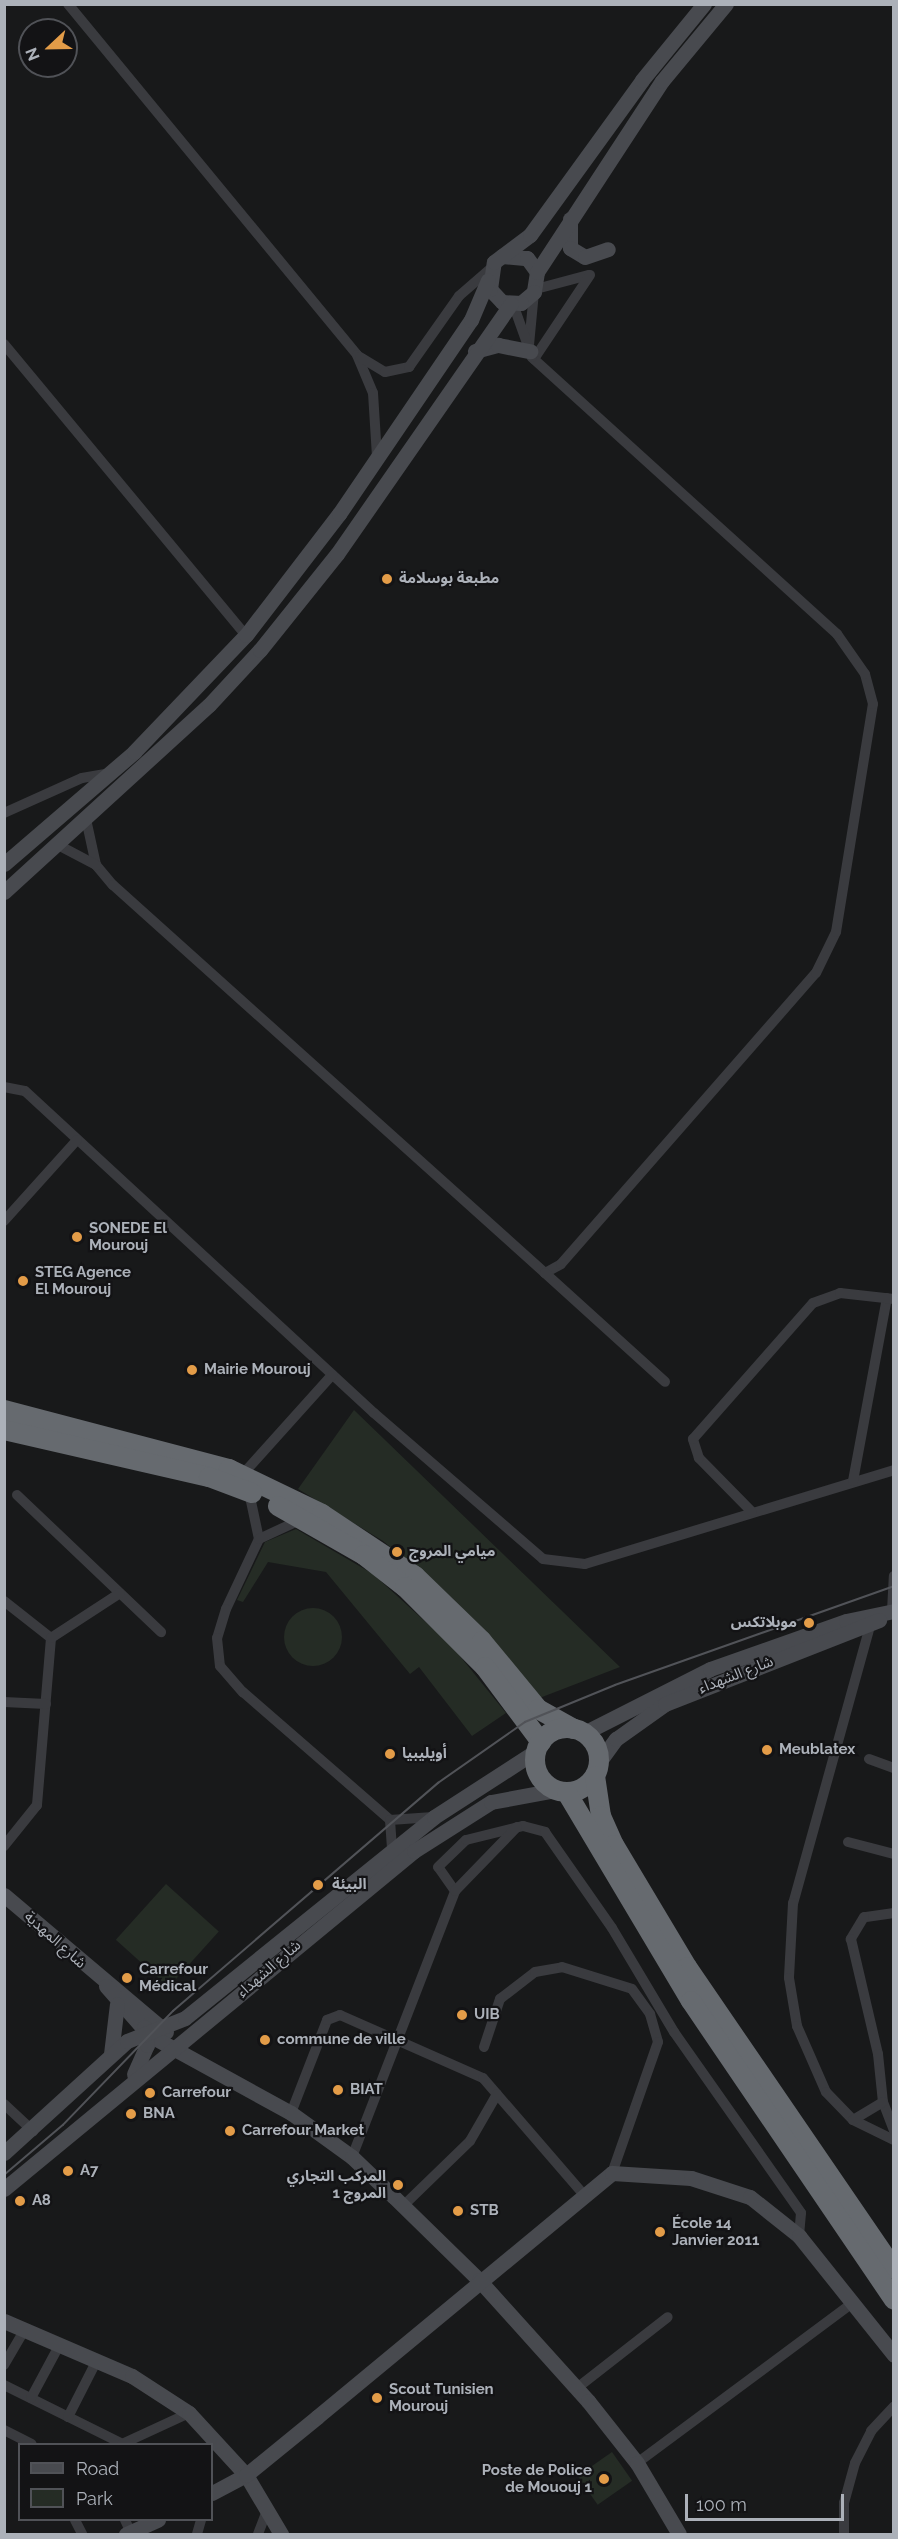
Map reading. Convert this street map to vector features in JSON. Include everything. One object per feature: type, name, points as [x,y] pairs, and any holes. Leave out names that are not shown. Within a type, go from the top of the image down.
[{"type":"highway","points":[[4,1410],[245,1483],[322,1514],[415,1576],[482,1641],[537,1709],[579,1731],[597,1769],[601,1816],[614,1845],[687,1968],[894,2269]]},
{"type":"highway","points":[[4,1430],[209,1477],[245,1483],[363,1555],[454,1632],[539,1746],[540,1778],[561,1791],[691,2001],[894,2300]]},
{"type":"highway","points":[[539,1746],[555,1730],[579,1731]]},
{"type":"highway","points":[[561,1791],[583,1788],[597,1769]]},
{"type":"main road","points":[[4,864],[110,773],[195,694],[246,635],[377,457],[471,320],[488,275],[502,256],[530,235],[642,80],[704,4]]},
{"type":"main road","points":[[4,892],[60,846],[209,705],[290,615],[475,351],[512,304],[536,283],[573,210],[662,81],[726,4]]},
{"type":"main road","points":[[573,210],[566,232],[570,248],[585,257],[608,249]]},
{"type":"main road","points":[[502,256],[519,255],[536,283]]},
{"type":"main road","points":[[488,275],[495,297],[512,304]]},
{"type":"main road","points":[[475,351],[498,345],[531,353]]},
{"type":"main road","name":"شارع الشهداء","points":[[597,1769],[616,1739],[665,1704],[891,1611]]},
{"type":"main road","name":"شارع الشهداء","points":[[579,1731],[710,1669],[872,1619]]},
{"type":"main road","name":"شارع الشهداء","points":[[163,2030],[208,2000],[434,1817],[539,1746]]},
{"type":"main road","name":"شارع الشهداء","points":[[4,2189],[128,2084],[179,2048],[437,1835],[510,1795],[561,1791]]},
{"type":"main road","name":"شارع المهدية","points":[[4,1895],[106,1986]]},
{"type":"main road","points":[[106,1986],[163,2030],[179,2048]]},
{"type":"main road","points":[[106,1986],[117,2004],[145,2031],[179,2048],[291,2113],[352,2157],[479,2280],[577,2388],[637,2463],[679,2535]]},
{"type":"main road","points":[[111,2054],[117,2004]]},
{"type":"main road","points":[[128,2084],[144,2057],[145,2031],[141,2013]]},
{"type":"main road","points":[[4,2153],[33,2131],[111,2054],[145,2031],[163,2030]]},
{"type":"main road","points":[[213,2492],[246,2475],[479,2280],[612,2173],[691,2178],[732,2188],[775,2214],[799,2236],[854,2302],[894,2355]]},
{"type":"main road","points":[[4,2321],[97,2360],[150,2386],[189,2413],[246,2475],[281,2535]]},
{"type":"main road","points":[[127,2529],[154,2525]]},
{"type":"street","points":[[68,4],[357,355],[373,393],[377,457]]},
{"type":"street","points":[[357,355],[385,372],[409,368],[459,296],[488,275]]},
{"type":"street","points":[[590,275],[531,353],[536,283],[571,282],[590,275]]},
{"type":"street","points":[[512,304],[531,353],[837,634],[865,674],[873,704],[836,932],[816,973],[561,1264],[545,1273]]},
{"type":"street","points":[[4,344],[246,635]]},
{"type":"street","points":[[4,813],[82,778],[110,773]]},
{"type":"street","points":[[86,819],[96,865]]},
{"type":"street","points":[[60,846],[96,865],[665,1382]]},
{"type":"street","points":[[4,1087],[26,1091],[332,1375],[543,1559],[585,1564],[894,1470]]},
{"type":"street","points":[[4,1221],[77,1140]]},
{"type":"street","points":[[148,1222],[156,1213]]},
{"type":"street","points":[[752,1512],[699,1458],[693,1438],[808,1307],[840,1293],[890,1299],[853,1481]]},
{"type":"street","points":[[332,1375],[245,1483],[259,1539],[226,1609],[217,1638],[220,1666],[243,1692],[390,1820],[434,1817]]},
{"type":"street","points":[[17,1495],[161,1632]]},
{"type":"street","points":[[259,1539],[302,1519]]},
{"type":"street","points":[[891,1611],[894,1576]]},
{"type":"street","points":[[51,1638],[120,1593]]},
{"type":"street","points":[[4,1601],[51,1638]]},
{"type":"street","points":[[872,1619],[789,1927],[792,2002],[800,2034],[826,2092],[853,2120],[894,2140]]},
{"type":"street","points":[[4,1846],[37,1805],[51,1638]]},
{"type":"street","points":[[4,1702],[46,1704]]},
{"type":"street","points":[[868,1759],[894,1768]]},
{"type":"street","points":[[390,1820],[392,1849]]},
{"type":"street","points":[[455,1891],[440,1871],[441,1861],[472,1836],[518,1827],[534,1827],[549,1837],[638,1974],[650,2005],[658,2042],[612,2173]]},
{"type":"street","points":[[352,2157],[455,1891],[518,1827]]},
{"type":"street","points":[[848,1842],[894,1854]]},
{"type":"street","points":[[894,1913],[864,1917],[851,1939],[878,2054],[883,2102],[894,2131]]},
{"type":"street","points":[[484,2048],[500,1999],[535,1972],[562,1967],[622,1983],[650,2005],[801,2213],[799,2236]]},
{"type":"street","points":[[622,1983],[638,1974]]},
{"type":"street","points":[[291,2113],[330,2017],[340,2015],[475,2073],[497,2094],[585,2196]]},
{"type":"street","points":[[403,2206],[470,2141],[497,2094]]},
{"type":"street","points":[[853,2120],[883,2102]]},
{"type":"street","points":[[4,2104],[33,2131]]},
{"type":"street","points":[[637,2463],[854,2302]]},
{"type":"street","points":[[577,2388],[668,2317]]},
{"type":"street","points":[[4,2365],[25,2329]]},
{"type":"street","points":[[31,2398],[60,2344]]},
{"type":"street","points":[[69,2417],[97,2360]]},
{"type":"street","points":[[4,2385],[121,2443]]},
{"type":"street","points":[[844,2535],[844,2503],[855,2463],[871,2431],[894,2406]]},
{"type":"street","points":[[142,2440],[189,2413]]},
{"type":"street","points":[[4,2430],[28,2443]]},
{"type":"street","points":[[258,2535],[267,2510]]},
{"type":"street","points":[[75,2521],[82,2535]]},
{"type":"green space","points":[[354,1410],[620,1667],[537,1699],[452,1598],[383,1541],[298,1489]]},
{"type":"green space","points":[[296,1529],[373,1574],[451,1645],[506,1713],[472,1736],[419,1667],[410,1674],[326,1572],[268,1562],[243,1602],[237,1600],[265,1542]]},
{"type":"green space","points":[[307,1608],[319,1608],[334,1616],[342,1631],[342,1643],[334,1658],[319,1666],[307,1666],[292,1658],[284,1643],[284,1631],[292,1616]]},
{"type":"green space","points":[[166,1884],[219,1932],[169,1987],[116,1940]]},
{"type":"green space","name":"Poste de Police de Mououj 1","points":[[612,2452],[632,2481],[598,2505],[578,2476]]},
{"type":"tram line","points":[[4,2175],[63,2125],[173,2011],[438,1783],[525,1722],[615,1685],[894,1586]]},
{"type":"place","name":"مطبعة بوسلامة","points":[[387,579]]},
{"type":"place","name":"SONEDE El Mourouj","points":[[77,1237]]},
{"type":"place","name":"STEG Agence El Mourouj","points":[[23,1281]]},
{"type":"place","name":"Mairie Mourouj","points":[[192,1370]]},
{"type":"place","name":"ميامي المروج","points":[[397,1552]]},
{"type":"place","name":"موبلاتكس","points":[[809,1623]]},
{"type":"place","name":"Meublatex","points":[[767,1750]]},
{"type":"place","name":"أويليبيا","points":[[390,1754]]},
{"type":"place","name":"البيئة","points":[[318,1885]]},
{"type":"place","name":"Carrefour Médical","points":[[127,1978]]},
{"type":"place","name":"UIB","points":[[462,2015]]},
{"type":"place","name":"commune de ville","points":[[265,2040]]},
{"type":"place","name":"BIAT","points":[[338,2090]]},
{"type":"place","name":"Carrefour","points":[[150,2093]]},
{"type":"place","name":"BNA","points":[[131,2114]]},
{"type":"place","name":"Carrefour Market","points":[[230,2131]]},
{"type":"place","name":"A7","points":[[68,2171]]},
{"type":"place","name":"المركب التجاري المروج 1","points":[[398,2185]]},
{"type":"place","name":"A8","points":[[20,2201]]},
{"type":"place","name":"STB","points":[[458,2211]]},
{"type":"place","name":"École 14 Janvier 2011","points":[[660,2232]]},
{"type":"place","name":"Scout Tunisien Mourouj","points":[[377,2398]]},
{"type":"place","name":"Poste de Police de Mououj 1","points":[[604,2479]]}]
